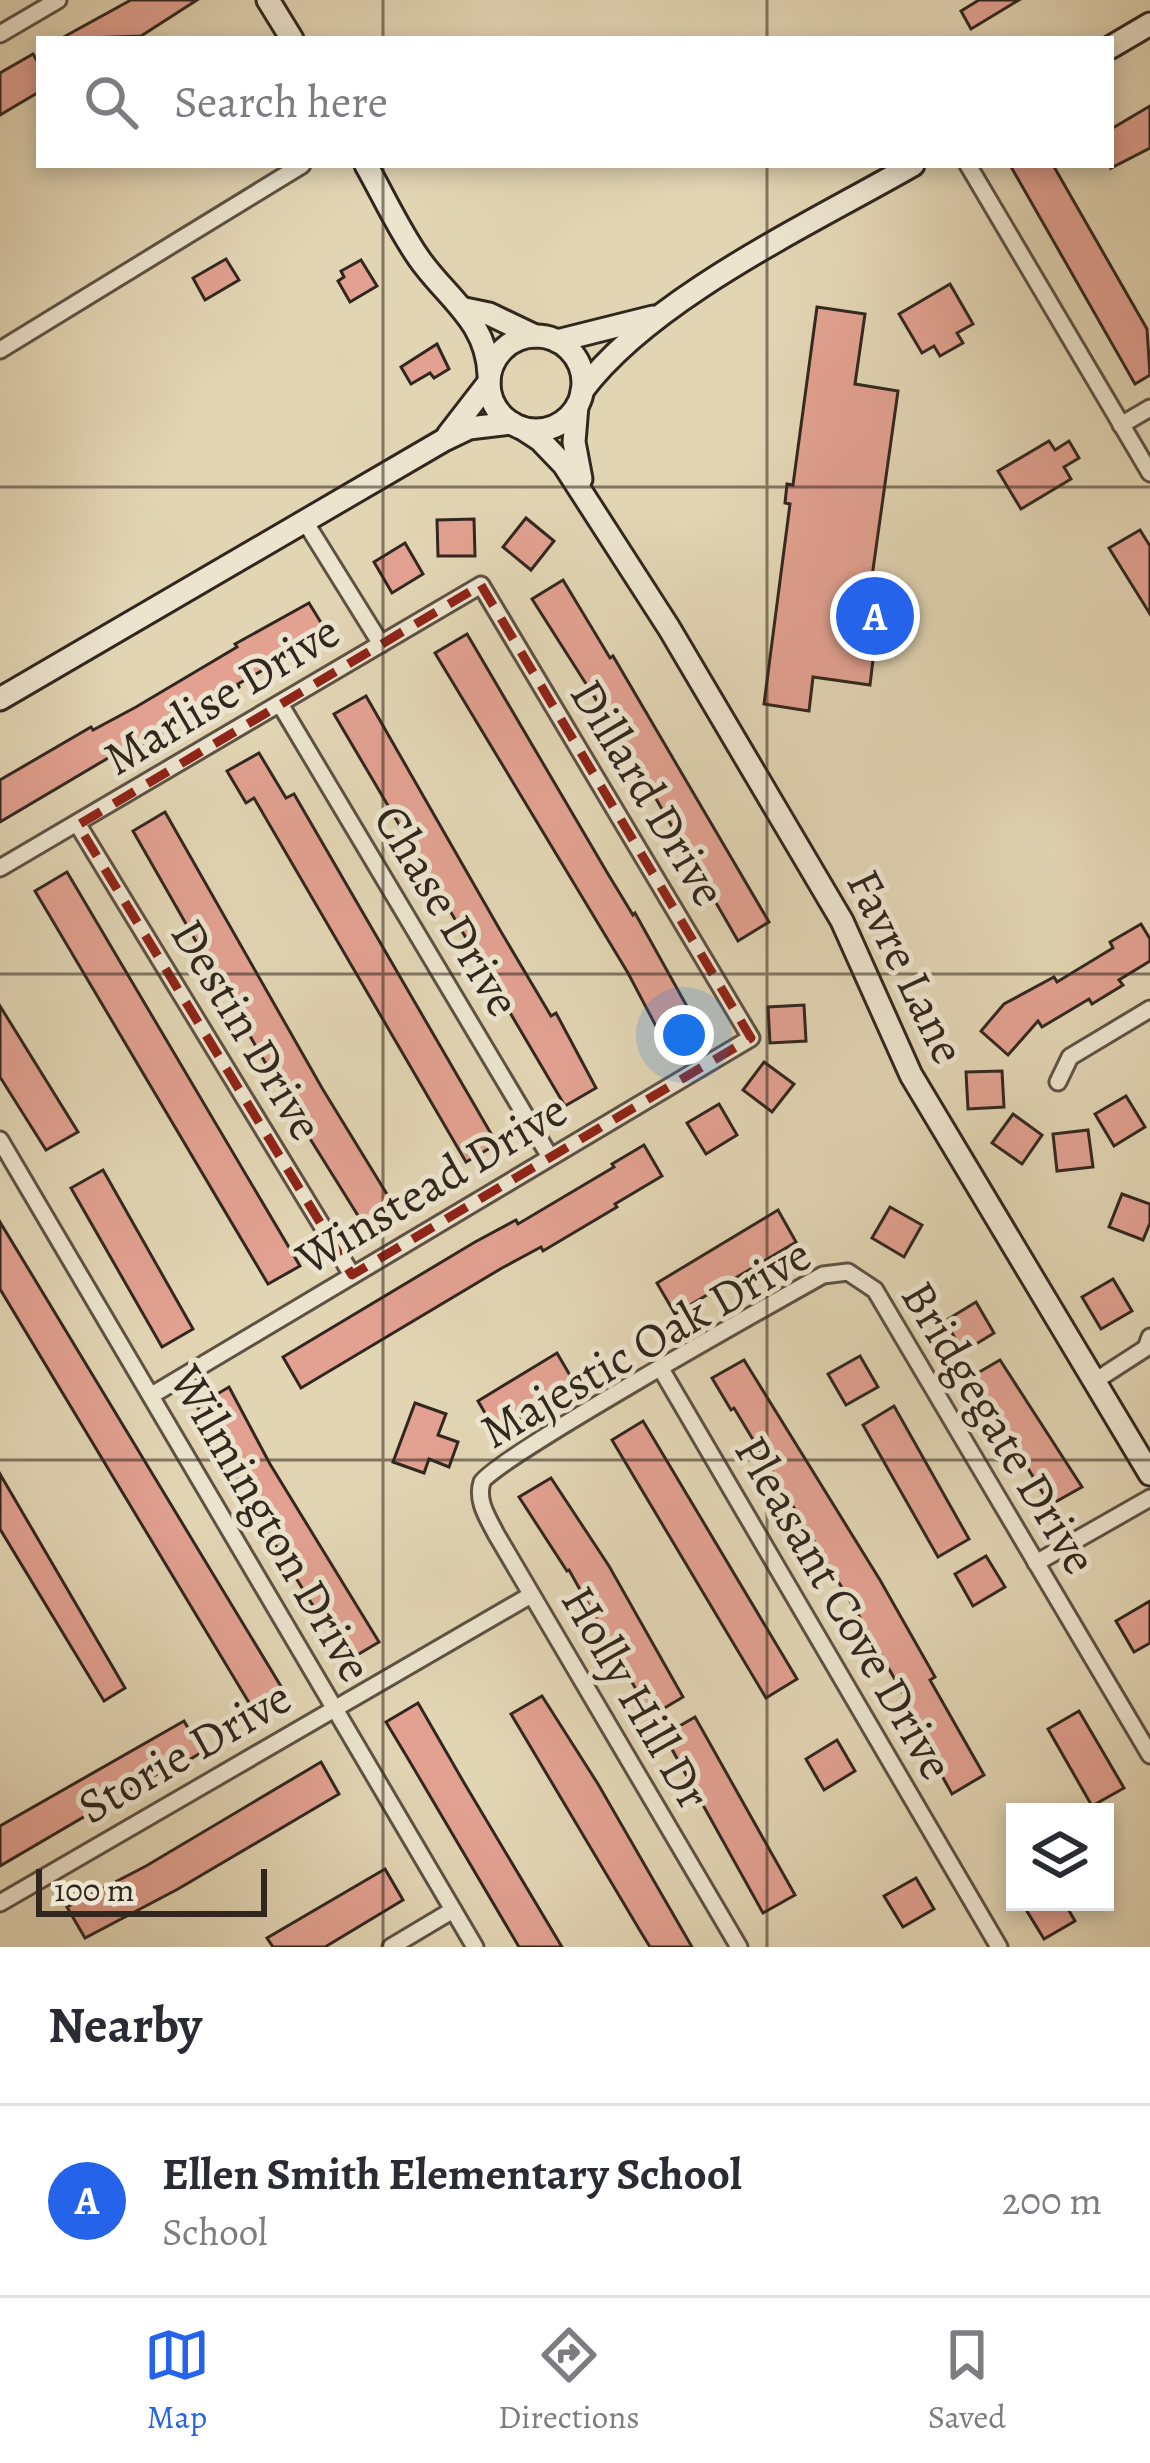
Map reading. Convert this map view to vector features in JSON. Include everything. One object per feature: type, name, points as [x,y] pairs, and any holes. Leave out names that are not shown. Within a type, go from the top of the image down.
[{"type":"street","points":[[0,34],[58,0]]},
{"type":"street","points":[[268,0],[290,36]]},
{"type":"street","points":[[1114,45],[1150,24]]},
{"type":"street","points":[[0,350],[297,168]]},
{"type":"street","points":[[368,168],[416,254],[465,309],[483,340],[499,413],[516,425]]},
{"type":"street","points":[[0,699],[444,440],[469,428],[516,425],[546,429],[558,424],[597,370],[659,316],[909,168]]},
{"type":"street","points":[[970,168],[1150,473]]},
{"type":"street","points":[[465,309],[489,314],[546,339],[578,362],[579,398]]},
{"type":"street","points":[[444,440],[510,343],[659,316]]},
{"type":"street","name":"Favre Lane","points":[[579,398],[574,459],[587,497]]},
{"type":"street","points":[[1121,425],[1150,408]]},
{"type":"street","name":"Favre Lane","points":[[516,425],[553,453],[587,497],[842,921],[911,1075],[1150,1474]]},
{"type":"street","points":[[304,520],[381,644]]},
{"type":"street","name":"Marlise Drive","points":[[0,868],[481,585]]},
{"type":"street","name":"Dillard Drive","points":[[481,585],[751,1038]]},
{"type":"street","name":"Chase Drive","points":[[280,704],[550,1157]]},
{"type":"street","name":"Destin Drive","points":[[78,825],[352,1275]]},
{"type":"street","points":[[1058,1082],[1070,1057],[1150,1009]]},
{"type":"street","name":"Winstead Drive","points":[[152,1395],[751,1038]]},
{"type":"street","name":"Wilmington Drive","points":[[0,1141],[475,1947]]},
{"type":"street","name":"Majestic Oak Drive","points":[[482,1483],[488,1473],[524,1450],[823,1275],[848,1272]]},
{"type":"street","name":"Bridgegate Drive","points":[[848,1272],[875,1290],[1150,1755]]},
{"type":"street","points":[[1095,1381],[1146,1348],[1150,1337]]},
{"type":"street","name":"Pleasant Cove Drive","points":[[661,1369],[999,1947]]},
{"type":"street","name":"Holly Hill Dr","points":[[482,1483],[480,1501],[531,1594],[739,1947]]},
{"type":"street","points":[[1036,1563],[1150,1498]]},
{"type":"street","name":"Storie Drive","points":[[0,1903],[531,1594]]},
{"type":"street","points":[[391,1947],[453,1910]]},
{"type":"highlighted area","points":[[481,585],[751,1038],[352,1275],[78,825]]},
{"type":"building","points":[[131,0],[197,0],[141,36],[65,36]]},
{"type":"building","points":[[979,0],[1019,0],[971,29],[961,11]]},
{"type":"building","points":[[33,54],[36,59],[36,94],[0,115],[0,73]]},
{"type":"building","points":[[1150,106],[1150,148],[1114,166],[1114,127]]},
{"type":"building","points":[[1012,168],[1055,168],[1147,329],[1150,375],[1135,384]]},
{"type":"building","points":[[226,259],[239,280],[205,300],[193,278]]},
{"type":"building","points":[[361,260],[377,286],[350,302],[338,281],[344,277],[341,271]]},
{"type":"building","points":[[950,284],[973,324],[957,333],[963,343],[940,356],[934,346],[922,353],[899,314]]},
{"type":"building","points":[[817,307],[865,314],[855,384],[898,391],[863,641],[875,643],[870,685],[813,677],[809,711],[764,704],[790,504],[785,503],[787,484],[793,485]]},
{"type":"building","points":[[437,344],[449,369],[411,384],[401,367]]},
{"type":"building","points":[[1049,441],[1055,450],[1069,441],[1079,458],[1064,467],[1071,479],[1021,509],[998,471]]},
{"type":"building","points":[[526,518],[554,541],[531,570],[503,547]]},
{"type":"building","points":[[474,519],[475,556],[438,556],[437,520]]},
{"type":"building","points":[[1140,530],[1150,546],[1150,614],[1109,548]]},
{"type":"building","points":[[405,543],[423,574],[392,593],[374,562]]},
{"type":"building","points":[[563,580],[610,658],[613,656],[769,922],[738,941],[625,745],[532,599]]},
{"type":"building","points":[[309,603],[328,634],[0,822],[0,780],[91,727],[136,707]]},
{"type":"building","points":[[467,634],[699,1028],[667,1047],[628,973],[435,653]]},
{"type":"building","points":[[366,696],[596,1088],[565,1106],[334,714]]},
{"type":"building","points":[[259,753],[286,798],[294,794],[497,1144],[466,1162],[254,798],[246,803],[227,771]]},
{"type":"building","points":[[165,812],[393,1204],[362,1222],[133,831]]},
{"type":"building","points":[[67,872],[300,1266],[268,1284],[35,891]]},
{"type":"building","points":[[1141,924],[1150,939],[1150,961],[1119,980],[1123,985],[1042,1027],[1038,1021],[1008,1055],[981,1031],[1004,1004],[1054,977],[1057,982],[1113,948],[1110,942]]},
{"type":"building","points":[[804,1005],[806,1041],[770,1043],[768,1007]]},
{"type":"building","points":[[0,1006],[78,1132],[46,1150],[0,1077]]},
{"type":"building","points":[[764,1062],[794,1084],[772,1112],[743,1090]]},
{"type":"building","points":[[1002,1071],[1004,1107],[968,1109],[966,1072]]},
{"type":"building","points":[[1126,1096],[1145,1127],[1114,1146],[1095,1114]]},
{"type":"building","points":[[719,1104],[737,1135],[706,1154],[687,1123]]},
{"type":"building","points":[[1013,1114],[1042,1135],[1022,1164],[992,1143]]},
{"type":"building","points":[[1088,1130],[1093,1167],[1057,1171],[1053,1134]]},
{"type":"building","points":[[644,1145],[662,1176],[543,1251],[541,1247],[502,1268],[301,1388],[283,1357],[475,1242],[516,1220],[518,1224]]},
{"type":"building","points":[[103,1170],[193,1329],[162,1347],[71,1188]]},
{"type":"building","points":[[1122,1194],[1150,1204],[1150,1223],[1143,1240],[1109,1227]]},
{"type":"building","points":[[890,1207],[922,1225],[904,1257],[872,1238]]},
{"type":"building","points":[[778,1210],[796,1242],[675,1314],[657,1283]]},
{"type":"building","points":[[0,1222],[285,1693],[254,1711],[0,1289]]},
{"type":"building","points":[[1113,1279],[1132,1311],[1101,1329],[1082,1297]]},
{"type":"building","points":[[976,1302],[994,1333],[963,1352],[945,1321]]},
{"type":"building","points":[[557,1353],[575,1384],[496,1432],[478,1401]]},
{"type":"building","points":[[860,1356],[878,1387],[846,1405],[828,1374]]},
{"type":"building","points":[[744,1360],[880,1580],[984,1775],[952,1794],[909,1716],[914,1713],[859,1616],[712,1378]]},
{"type":"building","points":[[1000,1360],[1082,1487],[1050,1505],[969,1378]]},
{"type":"building","points":[[229,1387],[270,1464],[379,1642],[347,1661],[197,1406]]},
{"type":"building","points":[[415,1403],[446,1414],[438,1435],[458,1442],[449,1467],[429,1459],[424,1473],[393,1462]]},
{"type":"building","points":[[894,1406],[969,1539],[938,1557],[863,1425]]},
{"type":"building","points":[[643,1421],[797,1679],[766,1698],[612,1440]]},
{"type":"building","points":[[0,1474],[125,1688],[104,1701],[0,1529]]},
{"type":"building","points":[[551,1478],[609,1566],[683,1697],[651,1716],[569,1570],[519,1497]]},
{"type":"building","points":[[986,1556],[1005,1587],[973,1606],[955,1574]]},
{"type":"building","points":[[1150,1601],[1150,1643],[1134,1652],[1116,1621]]},
{"type":"building","points":[[542,1696],[692,1947],[650,1947],[639,1929],[511,1714]]},
{"type":"building","points":[[418,1703],[562,1947],[519,1947],[386,1722]]},
{"type":"building","points":[[1079,1711],[1124,1788],[1090,1803],[1048,1729]]},
{"type":"building","points":[[695,1717],[795,1895],[763,1913],[664,1735]]},
{"type":"building","points":[[184,1721],[202,1752],[0,1866],[0,1826]]},
{"type":"building","points":[[837,1740],[855,1771],[824,1790],[806,1759]]},
{"type":"building","points":[[321,1762],[339,1794],[85,1938],[67,1907]]},
{"type":"building","points":[[385,1869],[403,1900],[325,1947],[273,1947],[267,1938]]},
{"type":"building","points":[[916,1878],[934,1909],[903,1927],[884,1896]]},
{"type":"building","points":[[1027,1911],[1069,1911],[1075,1921],[1044,1939]]},
{"type":"place","name":"Ellen Smith Elementary School","points":[[875,616]]}]
